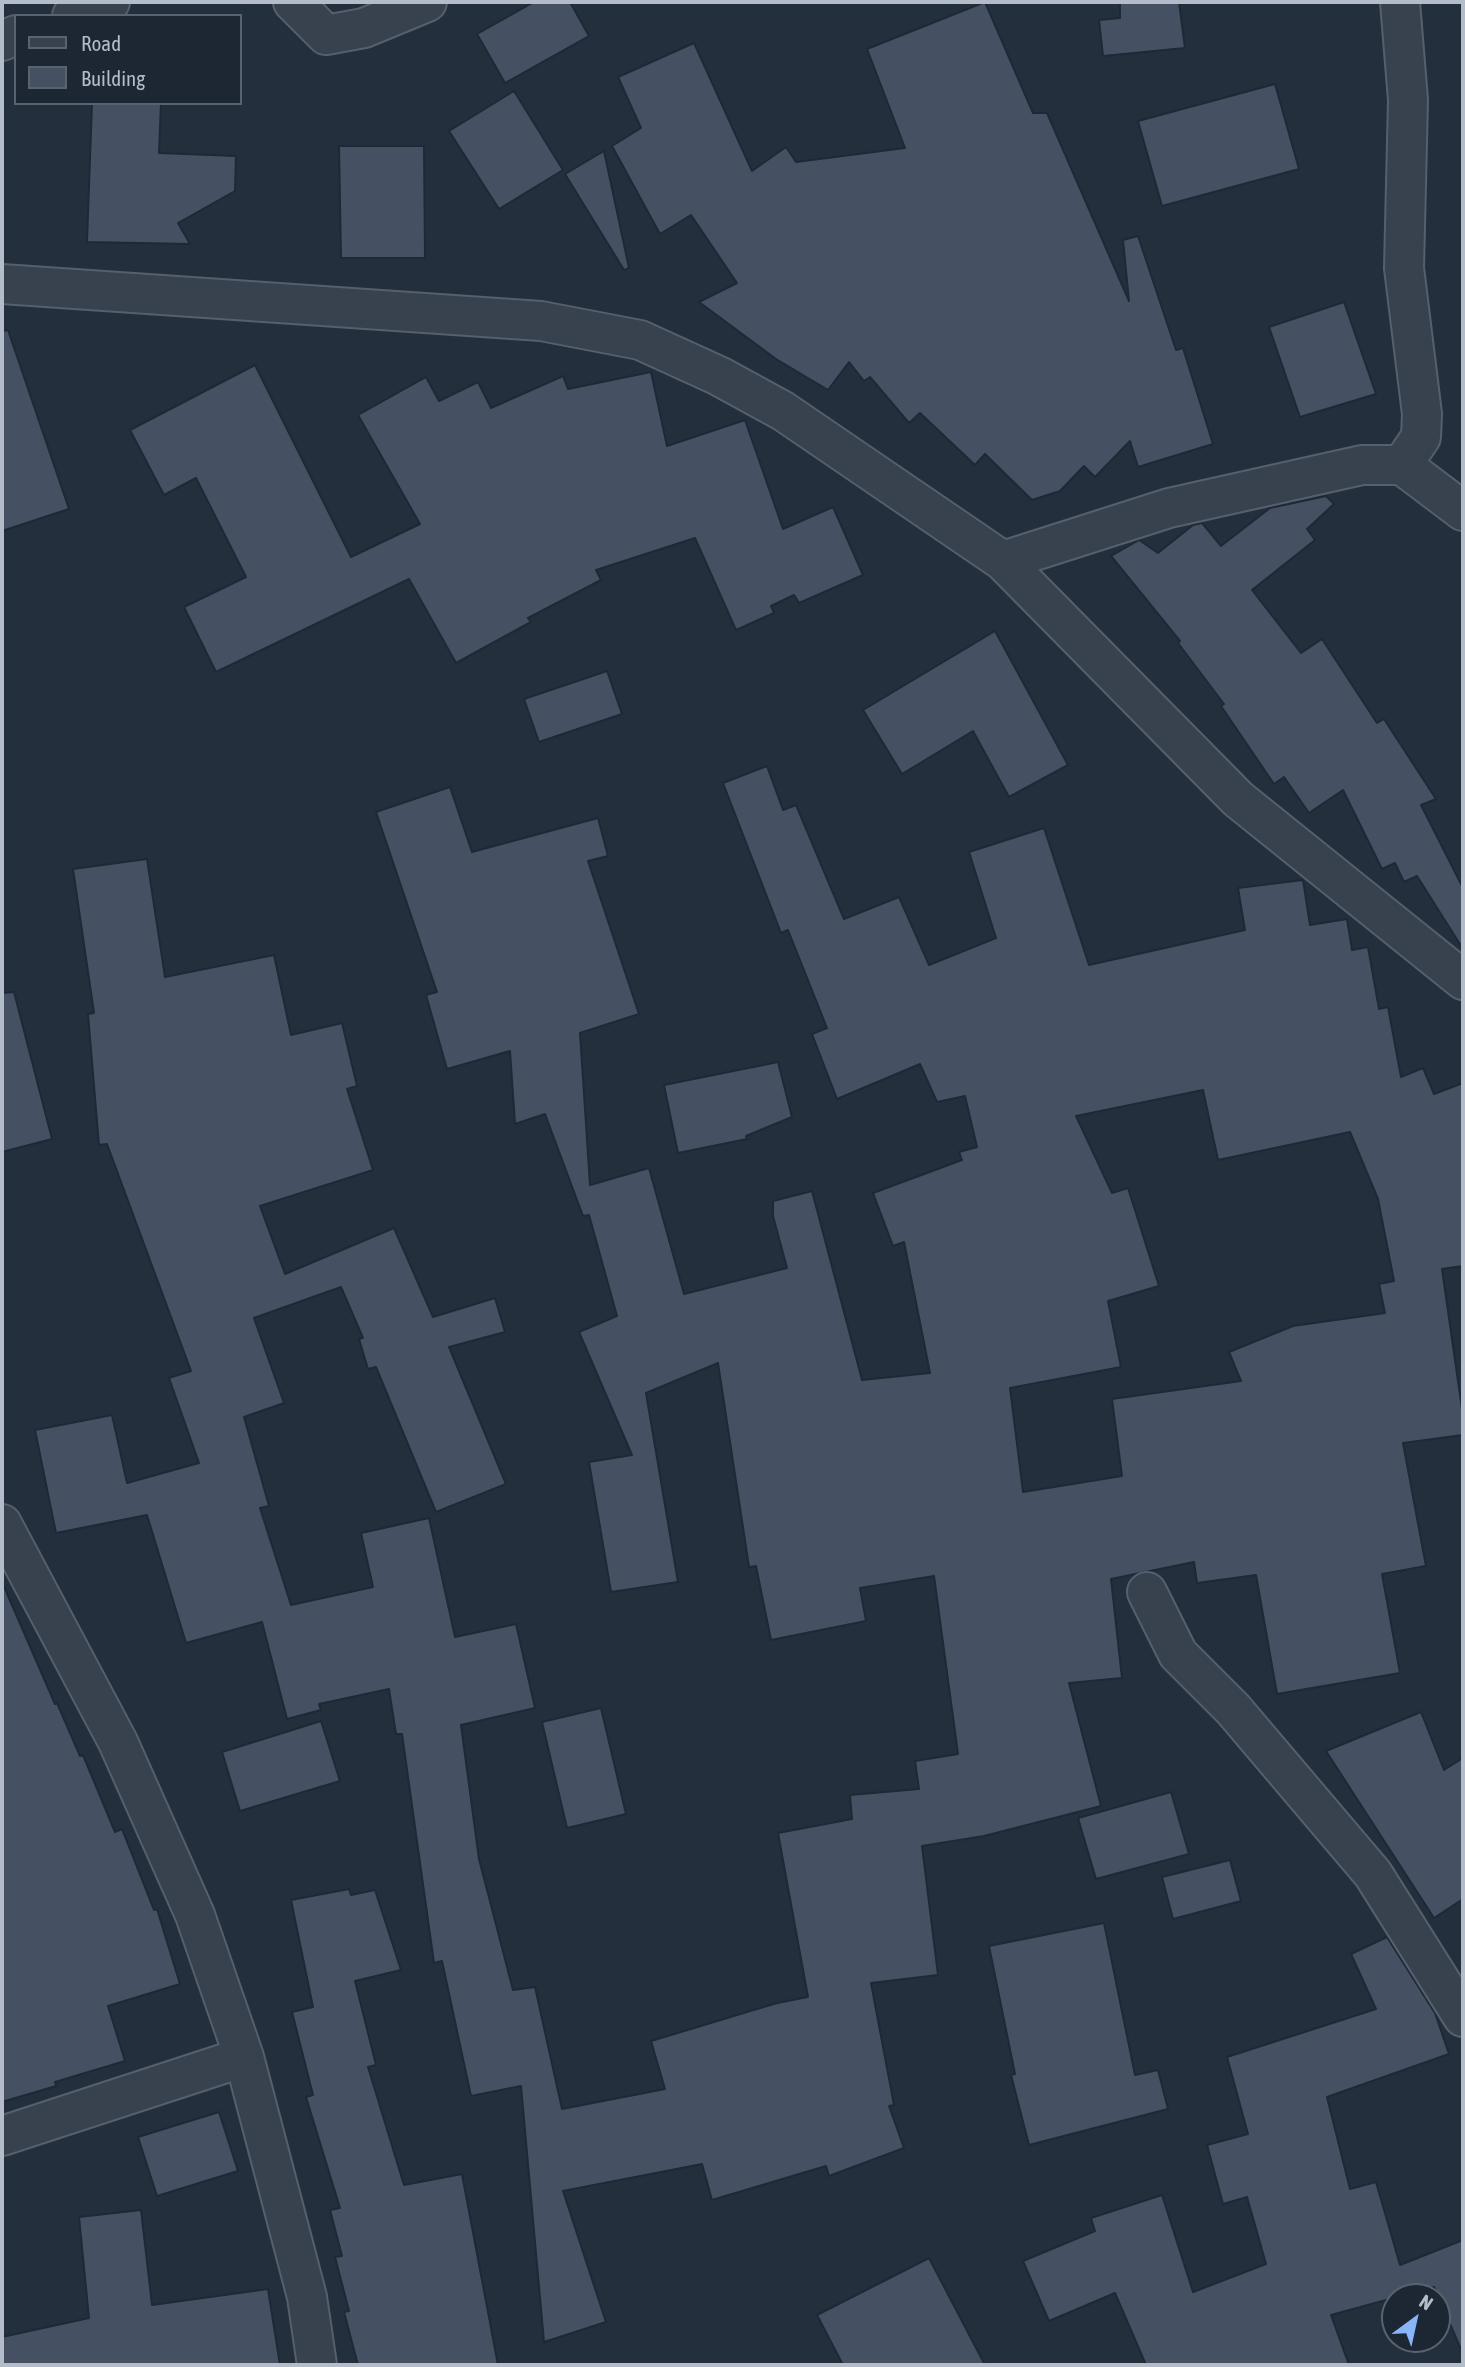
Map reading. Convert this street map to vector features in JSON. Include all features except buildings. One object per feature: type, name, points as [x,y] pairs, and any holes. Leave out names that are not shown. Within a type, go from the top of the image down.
[{"type":"street","points":[[77,14],[110,2]]},
{"type":"street","points":[[293,2],[326,35],[364,28],[427,2]]},
{"type":"street","points":[[1400,2],[1408,100],[1404,268],[1422,414],[1420,437],[1402,465]]},
{"type":"street","points":[[2,284],[541,321],[640,340],[719,376],[783,411],[1003,561],[1238,799],[1463,979]]},
{"type":"street","points":[[1003,561],[1169,509],[1362,466],[1402,465],[1463,511]]},
{"type":"street","points":[[2,1524],[118,1742],[195,1915],[244,2057],[307,2297],[317,2365]]},
{"type":"street","points":[[1147,1592],[1178,1654],[1233,1709],[1373,1874],[1463,2017]]},
{"type":"street","points":[[2,2136],[244,2057]]}]
